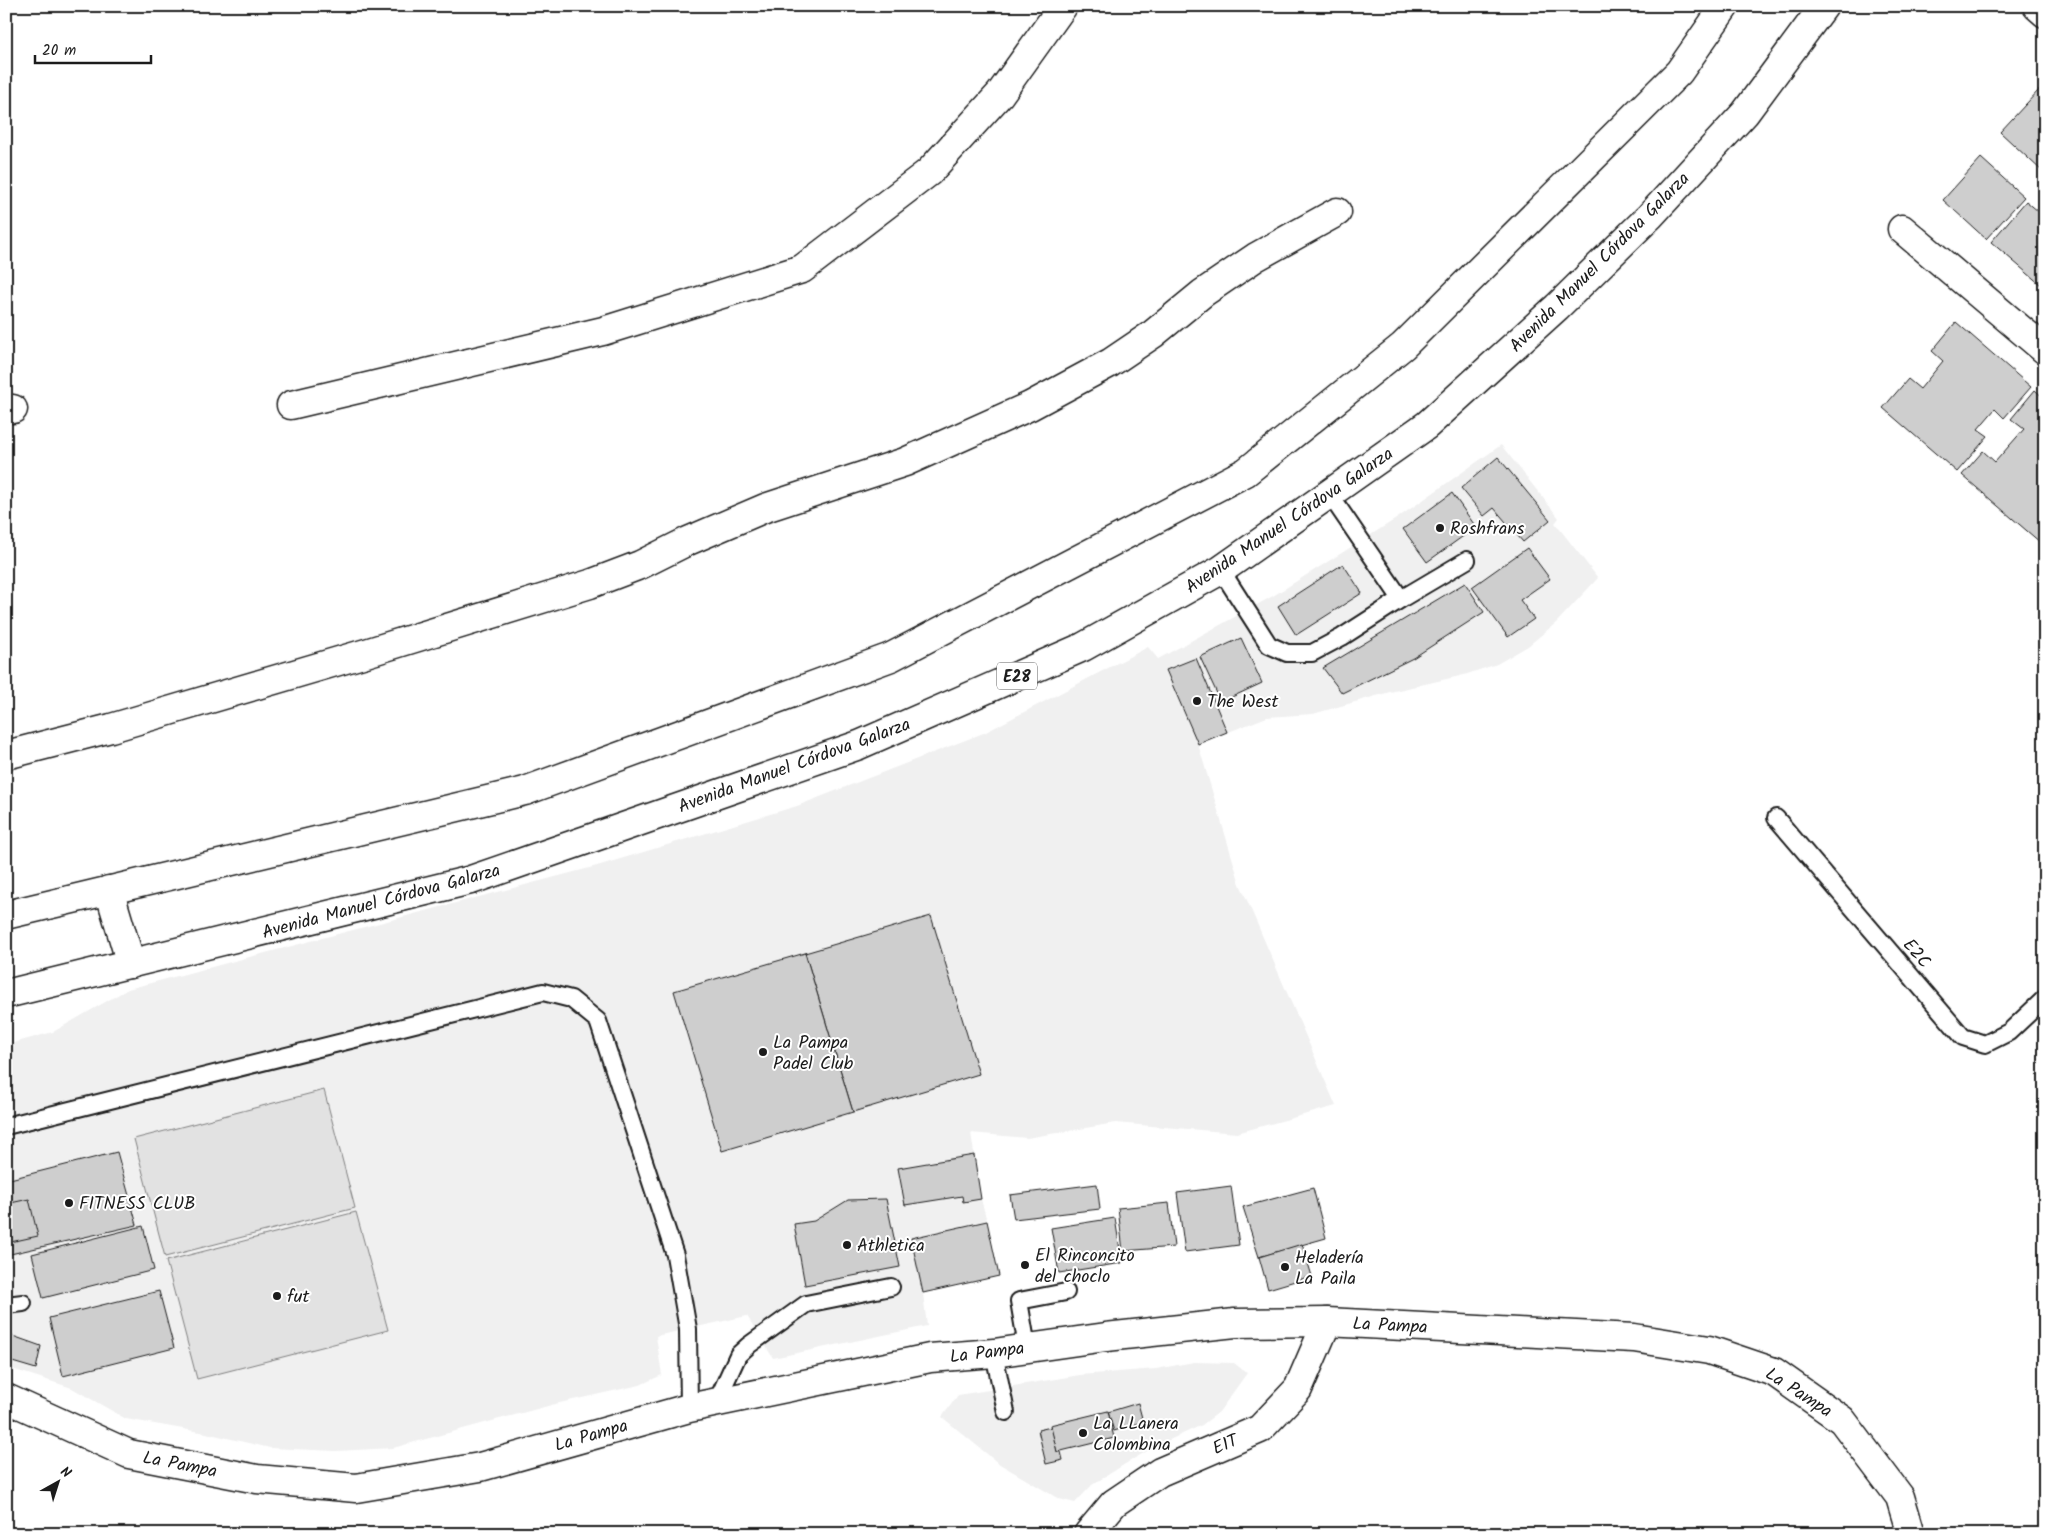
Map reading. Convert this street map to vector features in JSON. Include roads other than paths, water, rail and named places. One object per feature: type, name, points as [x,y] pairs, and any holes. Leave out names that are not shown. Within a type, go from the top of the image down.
[{"type":"street","points":[[291,405],[603,331],[802,269],[929,172],[1000,94],[1064,6]]},
{"type":"street","points":[[6,915],[524,791],[891,657],[1246,472],[1403,346],[1679,72],[1725,6]]},
{"type":"street","name":"Avenida Manuel Córdova Galarza","points":[[6,994],[471,880],[858,745],[1083,648],[1221,570],[1427,425],[1557,308],[1650,216],[1746,113],[1824,6]]},
{"type":"street","points":[[2036,6],[2045,13]]},
{"type":"street","points":[[6,755],[111,728],[590,584],[640,565],[688,541],[765,508],[905,462],[1030,406],[1110,363],[1153,334],[1203,293],[1256,257],[1337,212]]},
{"type":"street","points":[[1902,229],[2045,350]]},
{"type":"street","points":[[109,890],[131,964]]},
{"type":"street","name":"La Pampa","points":[[6,1398],[129,1454],[257,1479],[356,1488],[480,1467],[689,1408],[930,1358],[994,1353],[1027,1347],[1235,1323],[1327,1322],[1634,1338],[1709,1350],[1774,1372],[1842,1420],[1900,1497],[1911,1534]]},
{"type":"street","name":"E1T","points":[[1088,1534],[1114,1503],[1160,1472],[1260,1430],[1298,1389],[1327,1322]]},
{"type":"lane","points":[[1330,495],[1401,598]]},
{"type":"lane","points":[[1221,570],[1269,645],[1287,653],[1312,653],[1342,637],[1401,598],[1467,560]]},
{"type":"lane","name":"E2C","points":[[1776,818],[1963,1037],[1985,1044],[2009,1032],[2045,998]]},
{"type":"lane","points":[[6,1126],[543,992],[570,999],[598,1021],[675,1255],[688,1329],[689,1408]]},
{"type":"lane","points":[[716,1403],[738,1355],[806,1304],[891,1287]]},
{"type":"lane","points":[[1027,1347],[1019,1302],[1066,1292]]},
{"type":"lane","points":[[6,1305],[23,1303]]},
{"type":"lane","points":[[994,1353],[1006,1412]]},
{"type":"place","name":"Roshfrans","points":[[1440,528]]},
{"type":"place","name":"The West","points":[[1197,701]]},
{"type":"place","name":"La Pampa Padel Club","points":[[763,1052]]},
{"type":"place","name":"FITNESS CLUB","points":[[69,1203]]},
{"type":"place","name":"Athletica","points":[[847,1245]]},
{"type":"place","name":"El Rinconcito del choclo","points":[[1025,1265]]},
{"type":"place","name":"Heladería La Paila","points":[[1285,1267]]},
{"type":"place","name":"fut","points":[[277,1296]]},
{"type":"place","name":"La LLanera Colombina","points":[[1083,1433]]}]
